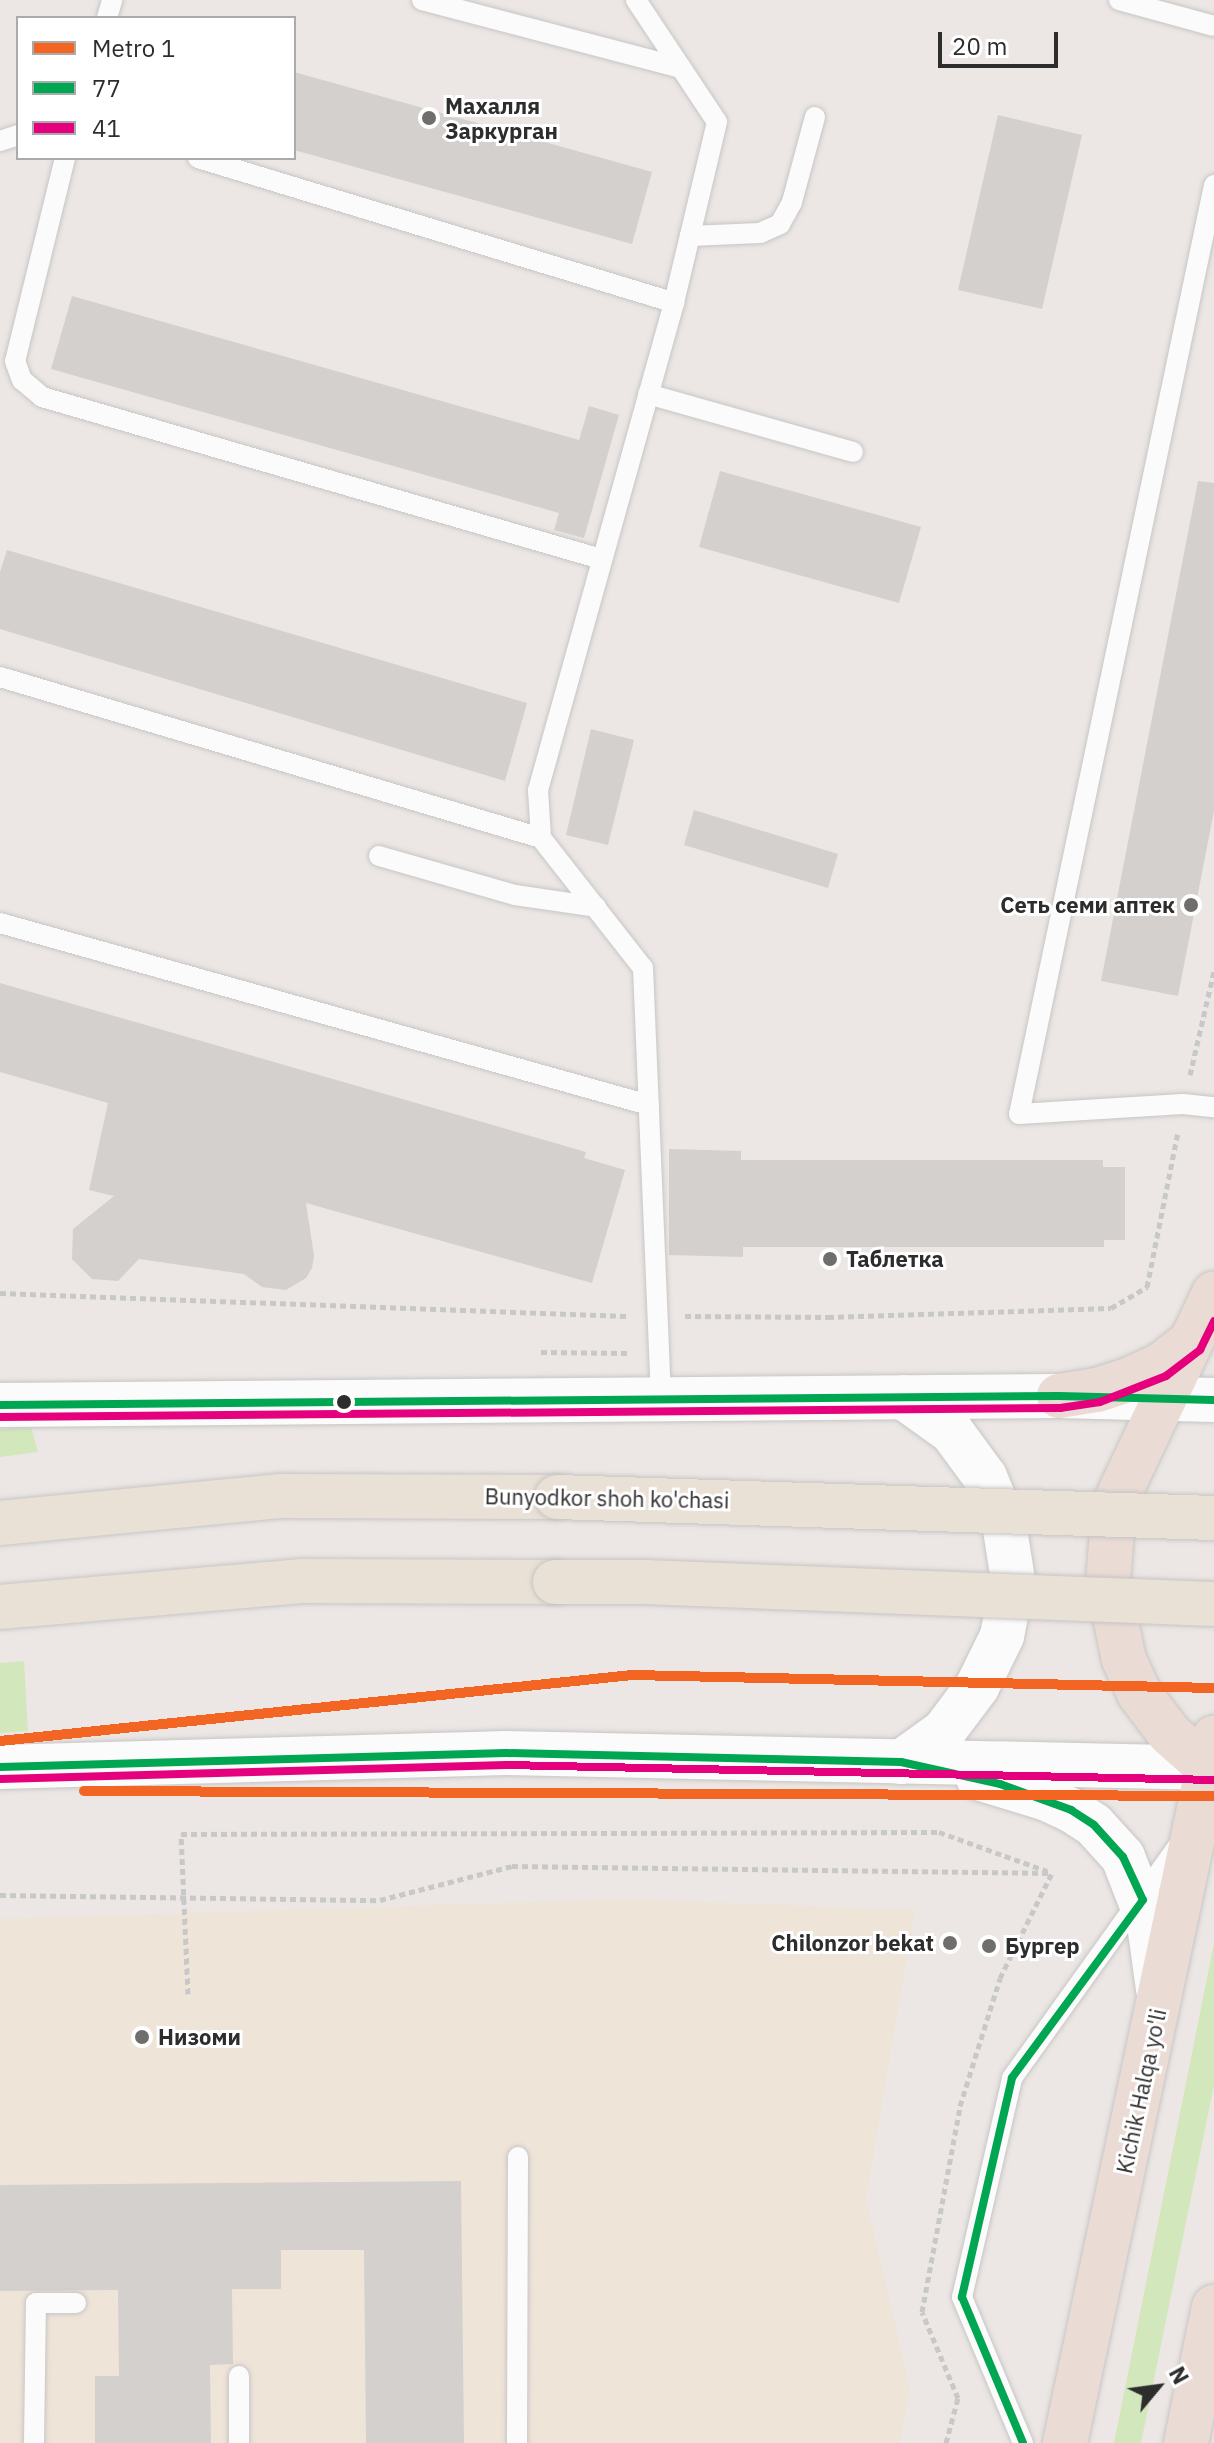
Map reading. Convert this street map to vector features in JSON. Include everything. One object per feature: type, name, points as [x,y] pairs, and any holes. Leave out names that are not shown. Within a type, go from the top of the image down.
[{"type":"highway","points":[[1212,1758],[1169,1733],[1139,1693],[1124,1660],[1108,1583],[1114,1505],[1214,1293]]},
{"type":"highway","points":[[1059,1396],[1097,1390],[1130,1379],[1161,1365],[1191,1342]]},
{"type":"highway","name":"Kichik Halqa yo'li","points":[[1065,2443],[1212,1758]]},
{"type":"highway","points":[[1186,2443],[1214,2307]]},
{"type":"main road","name":"Bunyodkor shoh ko'chasi","points":[[0,1523],[282,1496],[648,1497],[1214,1518]]},
{"type":"main road","points":[[0,1607],[301,1581],[644,1582],[1214,1604]]},
{"type":"street","points":[[0,1405],[1059,1396],[1214,1400]]},
{"type":"street","points":[[901,1762],[944,1731],[977,1687],[1002,1636],[1013,1580],[1004,1523],[985,1477],[952,1432],[903,1397]]},
{"type":"street","points":[[0,1767],[506,1753],[901,1762],[1212,1758]]},
{"type":"street","points":[[901,1762],[1000,1784],[1071,1810],[1094,1825],[1123,1857],[1143,1900],[1154,1949],[1159,2003]]},
{"type":"lane","points":[[422,0],[681,68]]},
{"type":"lane","points":[[541,838],[538,790],[674,303],[717,122],[636,0]]},
{"type":"lane","points":[[1119,0],[1214,26]]},
{"type":"lane","points":[[690,236],[760,233],[780,224],[792,202],[815,117]]},
{"type":"lane","points":[[65,160],[15,361],[22,380],[42,397],[601,559]]},
{"type":"lane","points":[[205,160],[674,303]]},
{"type":"lane","points":[[1214,185],[1019,1114],[1183,1104],[1214,1107]]},
{"type":"lane","points":[[648,394],[853,452]]},
{"type":"lane","points":[[0,677],[541,838],[643,968],[660,1316],[661,1399]]},
{"type":"lane","points":[[379,856],[515,895],[596,907]]},
{"type":"lane","points":[[0,923],[649,1105]]},
{"type":"lane","points":[[1023,2443],[962,2297],[1012,2078],[1143,1900],[1198,1817]]},
{"type":"lane","points":[[517,2443],[518,2157]]},
{"type":"lane","points":[[34,2443],[36,2303],[76,2303]]},
{"type":"lane","points":[[239,2376],[239,2443]]},
{"type":"path","points":[[0,1293],[499,1314],[828,1317],[1111,1308],[1147,1287],[1183,1104],[1214,971]]},
{"type":"path","points":[[541,1352],[640,1354]]},
{"type":"path","points":[[0,1895],[181,1895],[380,1900],[512,1866],[1052,1873],[939,1832],[181,1834],[181,1895],[188,1994]]},
{"type":"shaded area","points":[[629,1899],[915,1910],[866,2198],[910,2388],[900,2443],[0,2443],[0,1919]]},
{"type":"green space","points":[[31,1427],[38,1452],[0,1457],[0,1429]]},
{"type":"green space","points":[[24,1661],[28,1731],[0,1733],[0,1663]]},
{"type":"green space","points":[[1214,1943],[1214,2085],[1141,2443],[1114,2443]]},
{"type":"building","points":[[296,73],[652,172],[632,244],[296,151]]},
{"type":"building","points":[[998,115],[1082,135],[1042,309],[958,290]]},
{"type":"building","points":[[72,296],[579,440],[589,406],[619,415],[584,538],[554,530],[559,513],[51,369]]},
{"type":"building","points":[[720,471],[921,527],[899,603],[699,547]]},
{"type":"building","points":[[1198,481],[1214,483],[1214,811],[1178,996],[1101,981]]},
{"type":"building","points":[[7,550],[527,703],[505,781],[0,629],[0,572]]},
{"type":"building","points":[[591,729],[634,740],[608,845],[566,835]]},
{"type":"building","points":[[694,810],[838,854],[828,888],[684,845]]},
{"type":"building","points":[[0,983],[586,1152],[584,1158],[625,1170],[592,1283],[306,1203],[314,1256],[312,1268],[306,1278],[286,1290],[262,1287],[244,1274],[139,1259],[118,1281],[92,1279],[72,1259],[73,1229],[114,1196],[89,1190],[108,1103],[0,1072]]},
{"type":"building","points":[[669,1149],[741,1151],[741,1160],[1103,1160],[1103,1167],[1125,1167],[1125,1240],[1104,1240],[1104,1247],[743,1247],[743,1257],[669,1255]]},
{"type":"building","points":[[461,2181],[464,2443],[366,2443],[364,2250],[281,2250],[281,2289],[232,2289],[233,2364],[210,2365],[211,2443],[95,2443],[95,2376],[119,2376],[118,2290],[0,2291],[0,2185]]},
{"type":"metro line","name":"1","points":[[0,1741],[632,1675],[1214,1688]]},
{"type":"metro line","name":"1","points":[[84,1791],[1214,1796]]},
{"type":"transit line","name":"41","points":[[0,1417],[1060,1408],[1100,1402],[1166,1376],[1200,1350],[1214,1321]]},
{"type":"transit line","name":"77","points":[[0,1405],[1059,1396],[1214,1400]]},
{"type":"transit line","name":"77","points":[[0,1767],[506,1753],[901,1762],[1000,1784],[1071,1810],[1094,1825],[1123,1857],[1143,1900],[1012,2078],[962,2297],[1023,2443]]},
{"type":"transit line","name":"41","points":[[0,1779],[506,1765],[1214,1780]]},
{"type":"place","name":"Махалля Заркурган","points":[[429,118]]},
{"type":"place","name":"Сеть семи аптек","points":[[1191,905]]},
{"type":"place","name":"Таблетка","points":[[830,1259]]},
{"type":"place","name":"Chilonzor bekat","points":[[950,1943]]},
{"type":"place","name":"Бургер","points":[[989,1946]]},
{"type":"place","name":"Низоми","points":[[142,2037]]}]
